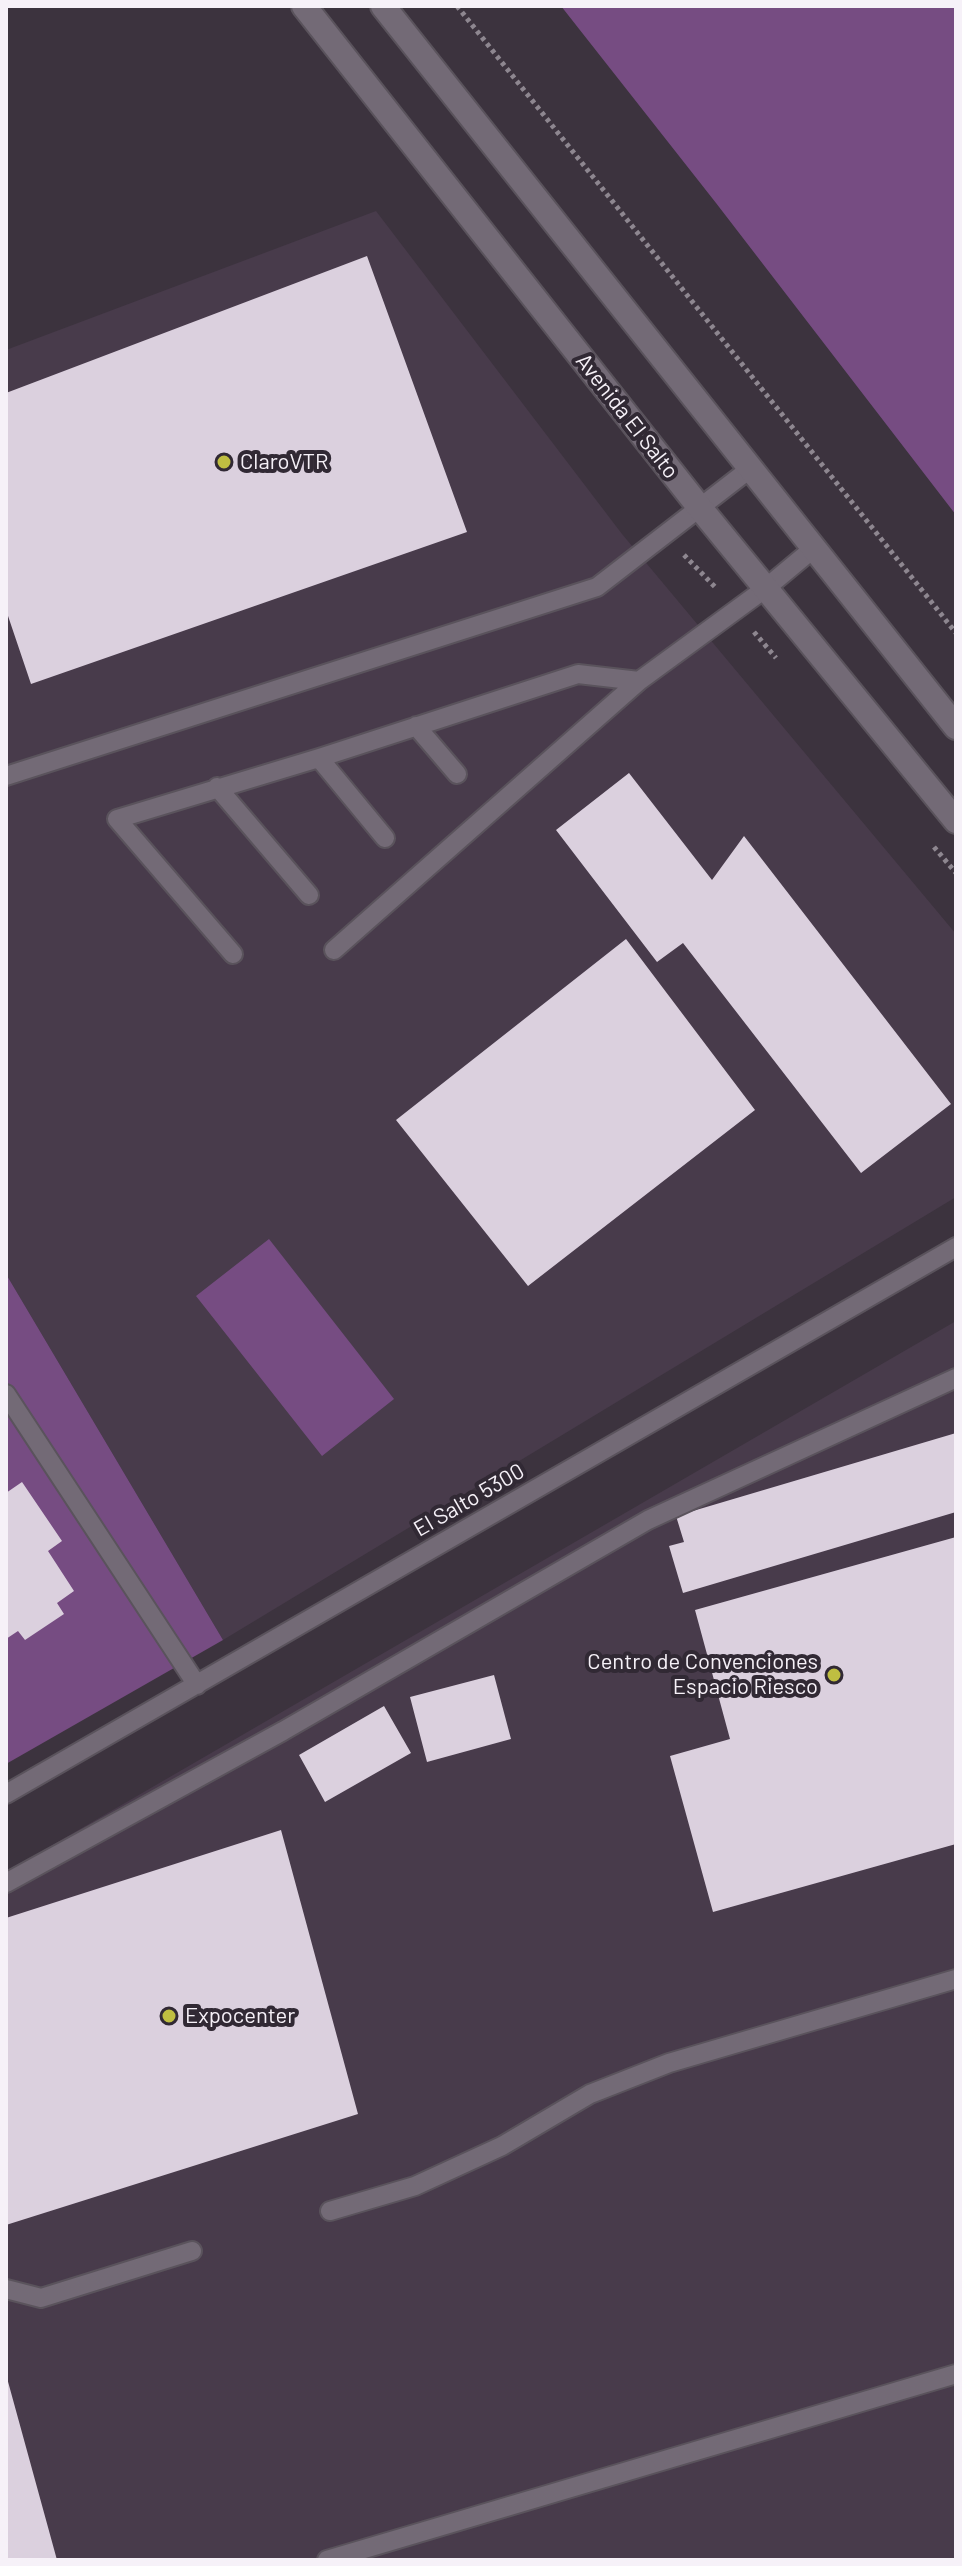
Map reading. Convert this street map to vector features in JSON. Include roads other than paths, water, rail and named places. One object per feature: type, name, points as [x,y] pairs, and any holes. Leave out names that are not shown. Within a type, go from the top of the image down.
[{"type":"main road","name":"Avenida El Salto","points":[[304,6],[700,508],[956,821]]},
{"type":"main road","points":[[383,6],[956,727]]},
{"type":"lane","points":[[6,776],[597,587],[751,468]]},
{"type":"lane","points":[[334,950],[639,681],[766,588],[814,548]]},
{"type":"lane","points":[[233,954],[117,819],[319,758],[578,674],[639,681]]},
{"type":"lane","points":[[416,726],[457,774]]},
{"type":"lane","points":[[319,758],[385,838]]},
{"type":"lane","points":[[217,787],[309,895]]},
{"type":"lane","name":"El Salto 5300","points":[[6,1794],[956,1247]]},
{"type":"lane","points":[[6,1883],[283,1731],[648,1520],[956,1378]]},
{"type":"lane","points":[[6,1394],[197,1685]]},
{"type":"lane","points":[[330,2211],[415,2186],[502,2146],[590,2094],[669,2063],[956,1979]]},
{"type":"lane","points":[[6,2289],[41,2298],[192,2251]]},
{"type":"lane","points":[[327,2560],[956,2374]]},
{"type":"place","name":"ClaroVTR","points":[[224,462]]},
{"type":"place","name":"Centro de Convenciones Espacio Riesco","points":[[834,1675]]},
{"type":"place","name":"Expocenter","points":[[169,2016]]}]
